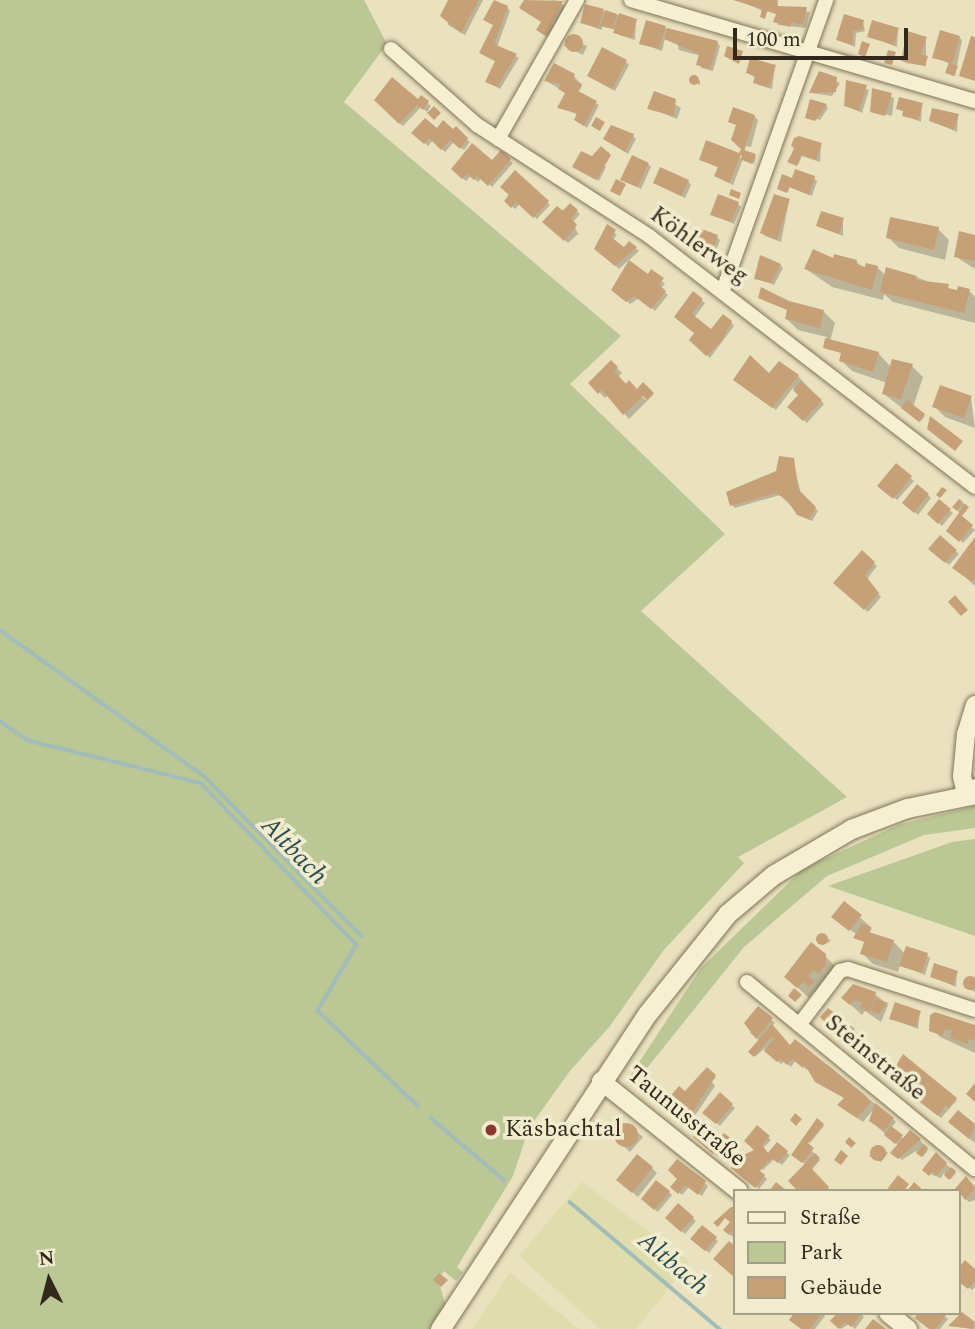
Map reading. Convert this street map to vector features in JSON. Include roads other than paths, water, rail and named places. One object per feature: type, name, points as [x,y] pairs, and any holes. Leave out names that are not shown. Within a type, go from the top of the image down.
[{"type":"main road","points":[[440,1329],[601,1081],[693,952],[773,875],[824,842],[879,817],[972,792]]},
{"type":"street","points":[[498,138],[577,0]]},
{"type":"street","points":[[631,0],[975,102]]},
{"type":"street","points":[[723,290],[826,0]]},
{"type":"street","name":"Köhlerweg","points":[[391,49],[498,138],[649,236],[723,290],[975,486]]},
{"type":"street","points":[[972,792],[962,768],[966,734],[975,712]]},
{"type":"street","points":[[799,1025],[840,971],[848,969],[975,1010]]},
{"type":"street","name":"Steinstraße","points":[[747,982],[975,1169]]},
{"type":"street","name":"Taunusstraße","points":[[601,1081],[736,1189]]},
{"type":"street","points":[[890,1315],[908,1329]]},
{"type":"waterway","points":[[0,630],[205,777],[362,936]]},
{"type":"waterway","name":"Altbach","points":[[0,721],[27,740],[201,783],[357,945],[318,1011],[418,1106]]},
{"type":"waterway","name":"Altbach","points":[[431,1118],[504,1180]]},
{"type":"waterway","name":"Altbach","points":[[570,1202],[720,1329]]},
{"type":"place","name":"Käsbachtal","points":[[491,1130]]}]
